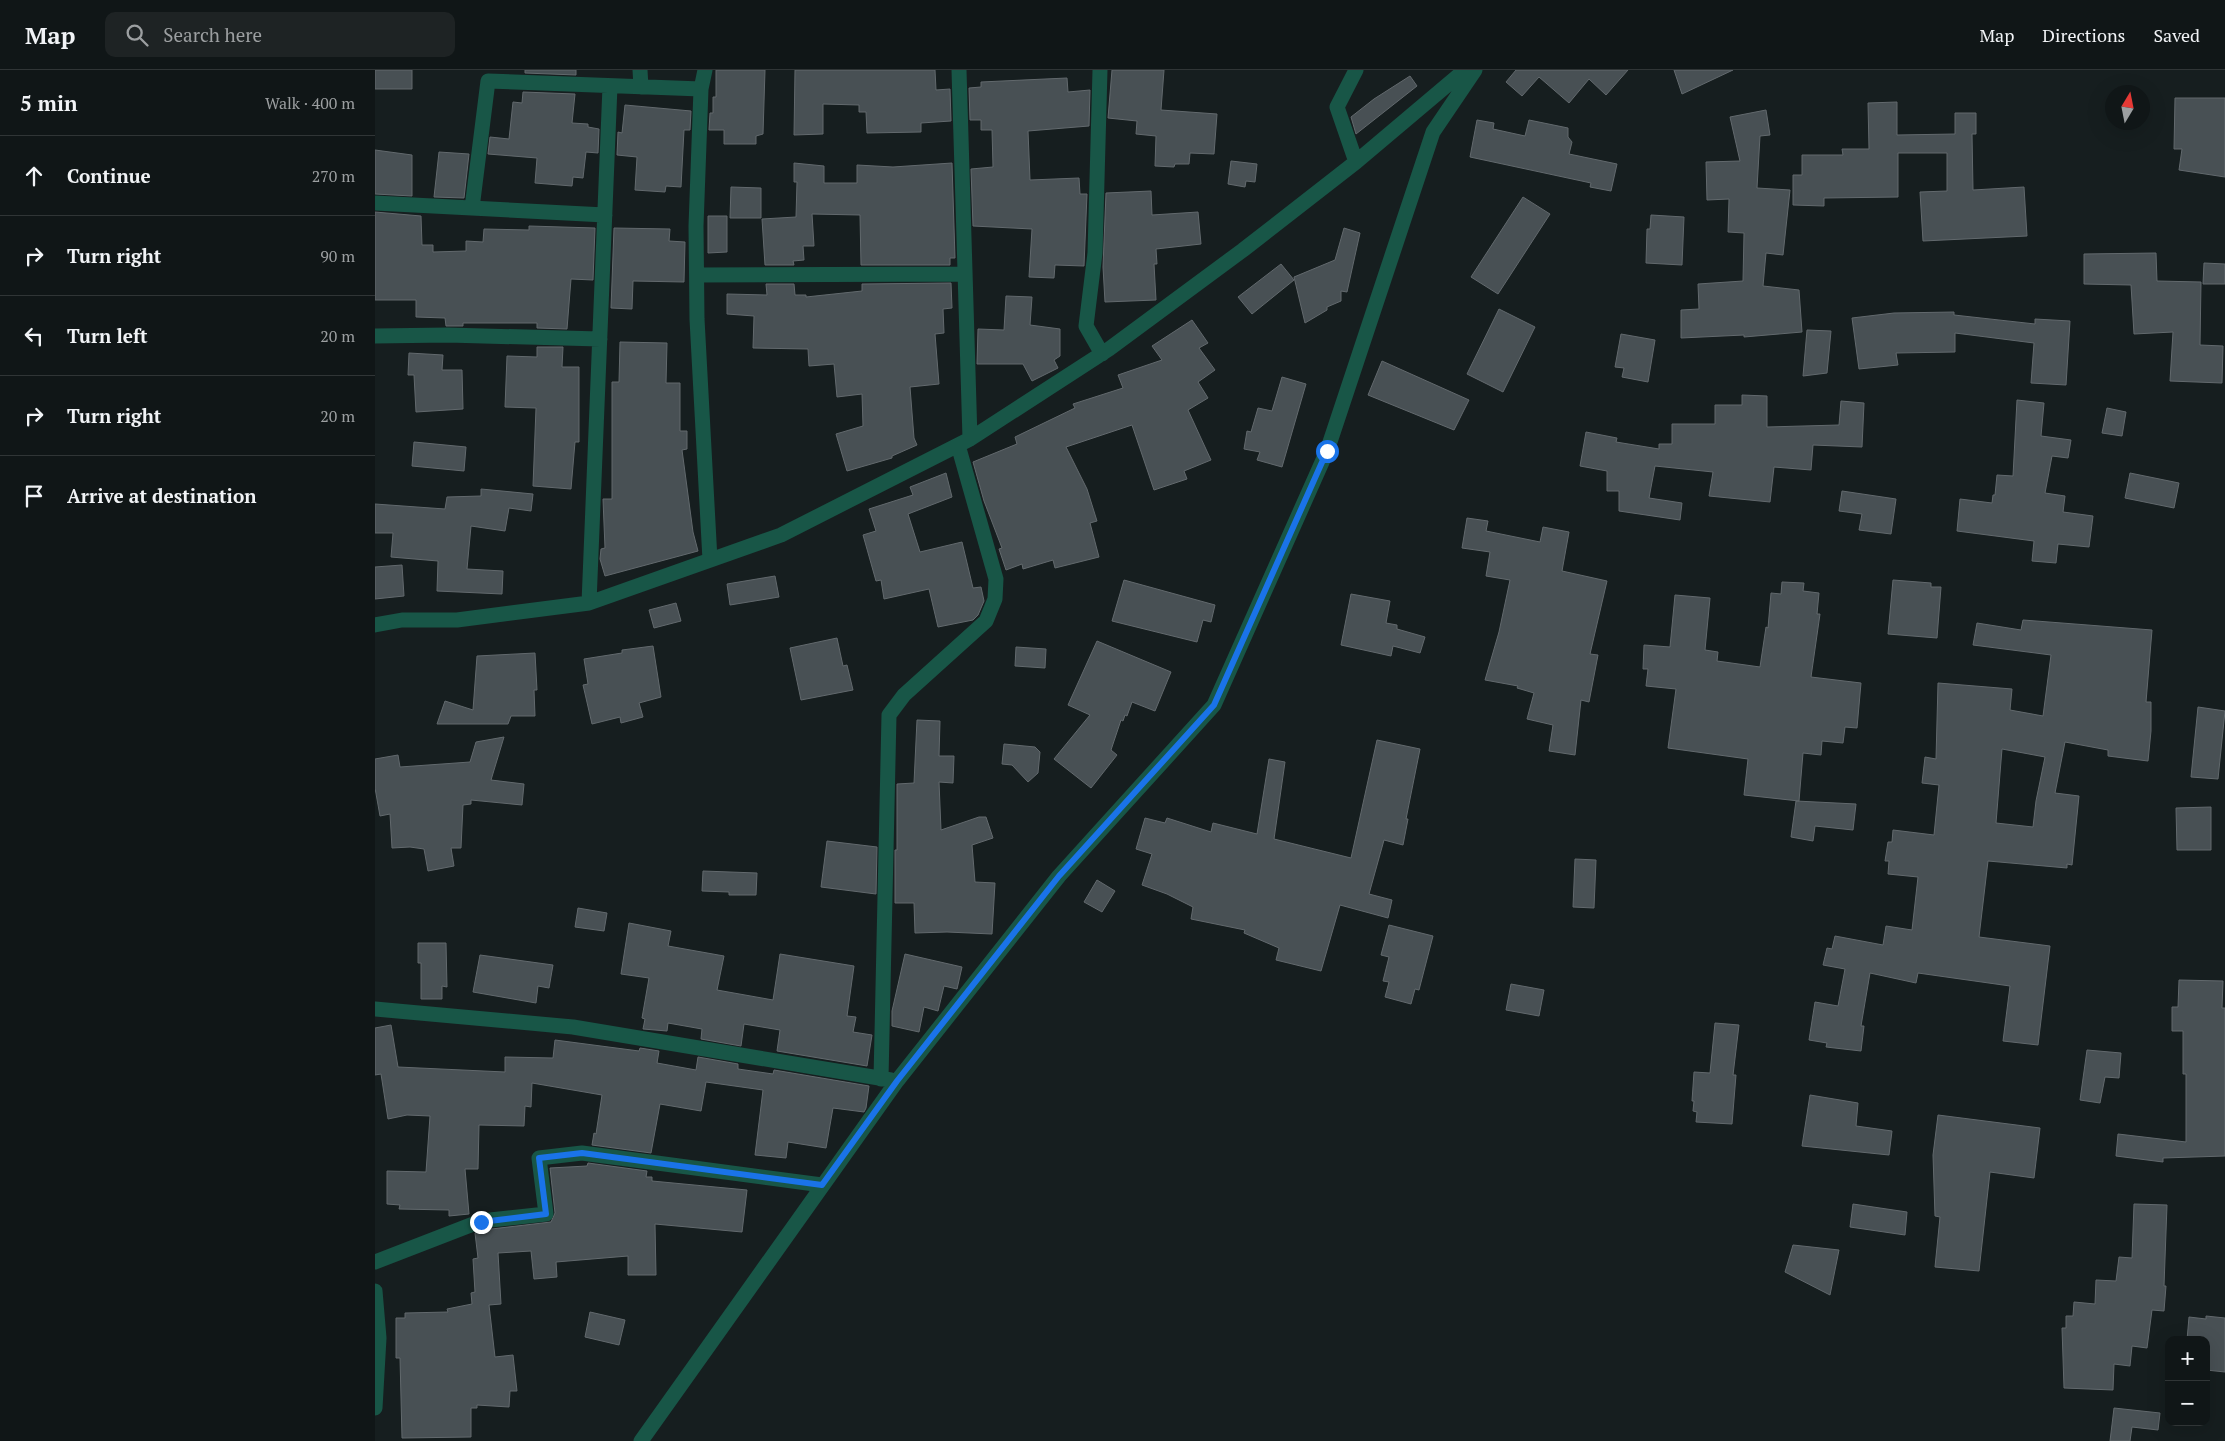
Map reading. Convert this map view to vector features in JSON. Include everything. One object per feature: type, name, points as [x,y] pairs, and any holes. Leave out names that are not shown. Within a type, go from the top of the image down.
[{"type":"street","points":[[640,70],[641,87]]},
{"type":"street","points":[[705,70],[701,89],[697,319],[710,560]]},
{"type":"street","points":[[881,1079],[889,715],[905,695],[986,622],[995,599],[996,579],[964,442],[965,274],[959,70]]},
{"type":"street","points":[[1100,70],[1095,253],[1086,326],[1102,354]]},
{"type":"street","points":[[1356,70],[1337,108],[1356,162]]},
{"type":"street","points":[[375,625],[402,620],[457,620],[589,603],[781,535],[964,442],[1102,354],[1243,250],[1356,162],[1465,70]]},
{"type":"street","points":[[641,1441],[897,1081],[1059,876],[1214,705],[1327,451],[1433,132],[1475,70]]},
{"type":"street","points":[[472,208],[488,81],[701,89]]},
{"type":"street","points":[[589,603],[610,86]]},
{"type":"street","points":[[375,202],[605,215]]},
{"type":"street","points":[[697,275],[965,274]]},
{"type":"street","points":[[375,336],[600,339]]},
{"type":"street","points":[[375,1009],[573,1027],[897,1081]]},
{"type":"street","points":[[375,1262],[481,1222],[546,1214],[539,1158],[582,1153],[822,1185]]},
{"type":"street","points":[[375,1291],[379,1338],[375,1408]]},
{"type":"building","points":[[375,70],[412,70],[412,89],[375,89]]},
{"type":"building","points":[[525,70],[576,70],[576,75],[525,73]]},
{"type":"building","points":[[716,70],[765,70],[763,134],[756,136],[756,144],[724,144],[724,130],[709,130],[710,113],[713,113],[713,97],[716,97]]},
{"type":"building","points":[[795,70],[935,70],[936,90],[950,89],[951,121],[921,123],[921,132],[867,133],[866,112],[859,112],[859,105],[823,104],[823,134],[794,135]]},
{"type":"building","points":[[1112,70],[1164,70],[1161,110],[1217,114],[1214,154],[1190,153],[1189,164],[1175,164],[1174,167],[1155,166],[1156,136],[1136,134],[1137,121],[1108,118]]},
{"type":"building","points":[[1516,70],[1628,70],[1606,95],[1589,79],[1569,103],[1539,77],[1522,96],[1506,82]]},
{"type":"building","points":[[1674,70],[1733,70],[1682,94]]},
{"type":"building","points":[[1410,76],[1417,86],[1356,134],[1351,117],[1374,99]]},
{"type":"building","points":[[1067,78],[1068,92],[1090,90],[1089,126],[1028,131],[1030,180],[1079,178],[1080,194],[1087,194],[1084,266],[1055,265],[1054,278],[1029,277],[1032,229],[973,226],[971,169],[993,167],[992,130],[981,130],[981,120],[970,120],[969,88],[981,87],[981,82]]},
{"type":"building","points":[[523,92],[575,94],[572,123],[588,124],[588,127],[599,129],[598,153],[586,152],[583,178],[573,177],[572,186],[535,183],[537,158],[488,154],[490,137],[509,139],[513,102],[522,103]]},
{"type":"building","points":[[2175,98],[2225,98],[2225,177],[2179,170],[2182,149],[2174,149]]},
{"type":"building","points":[[1897,102],[1897,135],[1955,134],[1955,113],[1976,113],[1976,134],[1972,134],[1973,190],[2024,187],[2027,236],[1923,241],[1920,192],[1947,191],[1947,153],[1898,153],[1898,197],[1824,198],[1824,206],[1793,205],[1793,175],[1802,175],[1802,155],[1843,155],[1842,149],[1869,149],[1868,103]]},
{"type":"building","points":[[625,105],[691,111],[690,130],[684,130],[681,187],[666,186],[665,192],[635,190],[637,157],[617,155],[618,132],[622,133]]},
{"type":"building","points":[[1766,110],[1770,135],[1760,136],[1757,188],[1790,190],[1783,255],[1766,253],[1763,286],[1799,290],[1802,332],[1744,337],[1744,335],[1681,338],[1681,310],[1699,309],[1698,284],[1743,281],[1744,233],[1728,232],[1729,199],[1707,200],[1706,162],[1740,161],[1730,117]]},
{"type":"building","points":[[1477,120],[1494,123],[1493,129],[1525,136],[1529,120],[1568,128],[1568,137],[1572,142],[1569,154],[1617,164],[1611,191],[1590,187],[1591,183],[1470,157]]},
{"type":"building","points":[[375,150],[412,155],[412,196],[375,194]]},
{"type":"building","points":[[439,152],[469,154],[464,198],[434,197]]},
{"type":"building","points":[[1231,161],[1257,164],[1255,182],[1246,181],[1245,187],[1228,184]]},
{"type":"building","points":[[794,163],[824,166],[824,183],[857,183],[857,165],[893,167],[952,163],[955,258],[950,258],[950,265],[861,265],[860,215],[812,214],[814,246],[803,246],[804,260],[793,261],[794,265],[765,265],[762,219],[796,217],[797,182],[794,182]]},
{"type":"building","points":[[731,187],[761,188],[761,218],[730,218]]},
{"type":"building","points":[[1151,191],[1152,215],[1198,212],[1201,244],[1156,249],[1157,264],[1154,264],[1156,300],[1105,302],[1103,267],[1106,193]]},
{"type":"building","points":[[1523,197],[1550,214],[1498,294],[1471,277]]},
{"type":"building","points":[[375,212],[421,216],[422,245],[433,245],[433,252],[466,251],[466,241],[483,242],[484,229],[529,230],[529,226],[595,228],[593,280],[571,279],[567,329],[537,328],[537,323],[463,323],[463,326],[446,326],[445,318],[416,317],[416,300],[375,300]]},
{"type":"building","points":[[1651,215],[1684,217],[1682,265],[1646,263],[1647,229],[1650,229]]},
{"type":"building","points":[[708,216],[727,216],[727,252],[708,253]]},
{"type":"building","points":[[614,228],[670,229],[669,241],[685,242],[684,282],[633,281],[632,309],[611,308]]},
{"type":"building","points":[[1344,228],[1360,233],[1347,292],[1341,291],[1341,301],[1327,307],[1327,310],[1305,323],[1294,277],[1335,260]]},
{"type":"building","points":[[2156,253],[2157,281],[2201,282],[2200,345],[2223,346],[2222,383],[2170,381],[2173,332],[2134,334],[2131,285],[2084,284],[2084,254]]},
{"type":"building","points":[[2204,263],[2225,264],[2225,284],[2203,284]]},
{"type":"building","points":[[1281,264],[1294,280],[1252,314],[1238,297]]},
{"type":"building","points":[[951,283],[952,308],[943,309],[944,333],[935,334],[939,384],[910,387],[914,438],[917,445],[892,456],[892,458],[847,471],[836,434],[863,426],[862,394],[837,397],[834,364],[809,366],[808,349],[753,348],[754,316],[727,314],[727,294],[767,295],[766,284],[794,284],[795,295],[806,295],[806,297],[862,291],[862,284]]},
{"type":"building","points":[[1006,296],[1032,297],[1030,325],[1060,329],[1060,356],[1054,360],[1058,368],[1032,381],[1023,364],[977,364],[978,329],[1004,330]]},
{"type":"building","points":[[1499,309],[1535,327],[1503,392],[1467,374]]},
{"type":"building","points":[[1954,312],[1954,315],[2035,324],[2035,319],[2070,321],[2066,385],[2031,383],[2034,343],[1955,333],[1955,352],[1896,353],[1898,365],[1859,369],[1852,318],[1894,313]]},
{"type":"building","points":[[1192,320],[1208,343],[1199,348],[1215,370],[1198,382],[1208,398],[1188,410],[1211,460],[1184,471],[1187,479],[1154,490],[1132,425],[1066,447],[1087,489],[1097,521],[1090,523],[1099,557],[1055,568],[1053,560],[1023,569],[1022,564],[1006,570],[999,549],[1002,548],[984,501],[973,462],[1017,444],[1015,437],[1075,408],[1073,404],[1123,388],[1118,375],[1162,360],[1152,346]]},
{"type":"building","points":[[1807,330],[1831,331],[1827,373],[1803,376]]},
{"type":"building","points":[[1621,334],[1655,340],[1648,382],[1622,377],[1624,368],[1615,367]]},
{"type":"building","points":[[620,342],[667,343],[666,383],[680,383],[680,431],[687,431],[687,449],[682,450],[693,532],[698,551],[605,576],[600,559],[601,549],[605,548],[603,499],[612,499],[612,382],[619,382]]},
{"type":"building","points":[[537,347],[563,347],[562,367],[579,367],[579,442],[575,442],[571,489],[533,486],[536,408],[505,407],[507,356],[537,357]]},
{"type":"building","points":[[409,353],[443,355],[442,370],[462,370],[463,409],[416,412],[414,375],[408,375]]},
{"type":"building","points":[[1382,361],[1469,400],[1454,430],[1368,395]]},
{"type":"building","points":[[1282,377],[1306,384],[1282,467],[1257,460],[1260,452],[1244,449],[1247,431],[1251,432],[1258,408],[1272,411]]},
{"type":"building","points":[[1742,395],[1767,396],[1767,427],[1839,425],[1841,401],[1864,403],[1862,447],[1813,445],[1811,470],[1774,467],[1770,502],[1709,496],[1713,472],[1655,466],[1649,498],[1682,503],[1680,520],[1619,511],[1619,491],[1607,491],[1607,471],[1580,466],[1586,432],[1617,438],[1616,442],[1659,449],[1659,444],[1672,444],[1672,424],[1715,424],[1715,405],[1742,405]]},
{"type":"building","points":[[2017,400],[2044,403],[2041,436],[2071,440],[2068,458],[2052,456],[2045,493],[2065,496],[2063,512],[2093,516],[2089,547],[2058,544],[2056,563],[2032,561],[2034,541],[1957,531],[1960,499],[1992,503],[1993,495],[1995,495],[1997,475],[2013,476]]},
{"type":"building","points":[[2107,408],[2126,412],[2122,436],[2102,433]]},
{"type":"building","points":[[414,442],[466,447],[464,471],[412,466]]},
{"type":"building","points":[[946,473],[952,497],[908,514],[920,552],[962,542],[973,588],[981,587],[984,601],[978,615],[973,620],[938,627],[929,589],[884,599],[881,580],[876,581],[863,535],[876,531],[869,509],[913,495],[910,487]]},
{"type":"building","points":[[2130,473],[2179,483],[2174,508],[2125,498]]},
{"type":"building","points":[[481,489],[533,494],[531,511],[509,508],[505,531],[471,526],[467,569],[503,571],[502,594],[437,591],[438,561],[391,557],[393,533],[375,533],[375,504],[445,509],[447,497],[481,496]]},
{"type":"building","points":[[1842,491],[1896,499],[1891,534],[1859,530],[1862,514],[1839,511]]},
{"type":"building","points":[[1467,518],[1488,521],[1486,531],[1540,542],[1543,527],[1569,532],[1562,571],[1607,581],[1590,654],[1598,655],[1589,702],[1581,700],[1575,755],[1549,751],[1553,725],[1527,719],[1534,693],[1517,688],[1518,686],[1485,680],[1499,632],[1510,580],[1486,576],[1490,552],[1462,548]]},
{"type":"building","points":[[402,565],[404,596],[375,599],[375,567]]},
{"type":"building","points":[[775,576],[779,597],[730,605],[727,584]]},
{"type":"building","points":[[1124,580],[1215,605],[1211,622],[1203,620],[1197,642],[1112,621]]},
{"type":"building","points":[[1893,580],[1931,583],[1931,587],[1941,587],[1937,638],[1888,634]]},
{"type":"building","points":[[1782,582],[1804,583],[1803,591],[1819,593],[1817,614],[1820,614],[1811,677],[1861,683],[1857,728],[1845,727],[1843,743],[1822,741],[1821,755],[1803,753],[1799,801],[1744,795],[1748,759],[1668,748],[1676,689],[1646,686],[1648,669],[1643,669],[1644,645],[1670,647],[1675,595],[1710,598],[1705,650],[1718,652],[1717,661],[1760,667],[1766,627],[1768,628],[1771,593],[1781,594]]},
{"type":"building","points":[[1351,594],[1390,601],[1386,623],[1397,625],[1397,629],[1425,637],[1420,653],[1393,646],[1391,656],[1341,645]]},
{"type":"building","points":[[676,603],[681,621],[654,628],[649,610]]},
{"type":"building","points":[[2023,620],[2152,630],[2146,702],[2151,702],[2148,761],[2108,756],[2108,750],[2065,742],[2055,793],[2079,796],[2072,865],[2067,864],[2067,868],[1988,861],[1979,937],[2050,946],[2038,1045],[2003,1041],[2010,986],[1918,973],[1916,983],[1870,973],[1861,1026],[1864,1026],[1861,1051],[1826,1047],[1827,1043],[1809,1040],[1815,1002],[1838,1006],[1845,969],[1823,965],[1827,948],[1832,949],[1835,936],[1883,945],[1886,926],[1912,930],[1918,877],[1888,874],[1889,861],[1885,861],[1888,842],[1892,842],[1893,830],[1934,835],[1939,785],[1922,783],[1925,757],[1936,759],[1938,683],[2012,689],[2010,710],[2043,716],[2051,655],[1973,645],[1977,623],[2021,630]],"holes":[[[2002,749],[2045,757],[2033,827],[1996,823]]]},
{"type":"building","points":[[837,638],[843,666],[847,665],[853,690],[801,700],[790,648]]},
{"type":"building","points":[[1097,641],[1171,672],[1155,711],[1132,702],[1127,716],[1125,715],[1123,721],[1121,720],[1111,750],[1117,755],[1091,788],[1054,759],[1090,715],[1068,705]]},
{"type":"building","points":[[653,646],[661,697],[639,703],[643,717],[621,723],[620,717],[592,724],[583,685],[588,684],[584,659],[622,653],[622,650]]},
{"type":"building","points":[[1016,647],[1046,649],[1045,668],[1015,666]]},
{"type":"building","points":[[535,653],[537,690],[534,690],[535,716],[511,716],[508,724],[437,724],[445,701],[473,710],[477,656]]},
{"type":"building","points":[[2198,707],[2225,711],[2218,779],[2191,777]]},
{"type":"building","points":[[917,720],[940,721],[939,756],[954,756],[953,783],[939,782],[941,830],[979,817],[986,817],[993,838],[972,845],[975,882],[995,883],[992,934],[915,933],[914,903],[895,903],[897,784],[914,783]]},
{"type":"building","points":[[504,737],[491,780],[524,784],[522,805],[471,800],[471,804],[463,805],[461,848],[451,848],[454,866],[428,871],[424,849],[410,847],[392,848],[390,814],[380,816],[375,788],[375,759],[398,755],[400,767],[470,762],[476,742]]},
{"type":"building","points":[[1377,740],[1420,749],[1406,819],[1408,819],[1403,845],[1384,840],[1369,894],[1392,900],[1388,918],[1340,905],[1321,971],[1276,960],[1279,948],[1244,933],[1245,930],[1191,919],[1193,907],[1167,894],[1142,885],[1152,854],[1136,849],[1145,818],[1165,823],[1167,818],[1211,832],[1213,823],[1257,834],[1269,759],[1285,762],[1274,839],[1351,858]]},
{"type":"building","points":[[1004,744],[1035,747],[1040,752],[1038,773],[1028,782],[1012,765],[1002,764]]},
{"type":"building","points":[[1796,801],[1856,804],[1853,830],[1815,826],[1813,841],[1791,837]]},
{"type":"building","points":[[2211,807],[2211,850],[2177,850],[2176,808]]},
{"type":"building","points":[[827,841],[877,847],[876,894],[821,887]]},
{"type":"building","points":[[1575,859],[1596,860],[1594,908],[1573,907]]},
{"type":"building","points":[[703,871],[757,873],[756,895],[729,895],[729,892],[702,891]]},
{"type":"building","points":[[1097,880],[1115,891],[1102,912],[1084,902]]},
{"type":"building","points":[[578,908],[607,913],[604,931],[575,927]]},
{"type":"building","points":[[629,923],[671,931],[668,946],[724,956],[717,990],[773,1000],[780,954],[854,966],[847,1016],[856,1017],[853,1032],[872,1035],[867,1066],[777,1051],[780,1030],[744,1024],[741,1046],[701,1039],[702,1029],[668,1023],[667,1031],[643,1029],[645,1019],[642,1018],[649,978],[621,974]]},
{"type":"building","points":[[1389,925],[1433,936],[1419,990],[1415,989],[1411,1004],[1385,997],[1389,982],[1383,981],[1389,957],[1381,955]]},
{"type":"building","points":[[418,943],[446,943],[447,987],[442,986],[442,999],[421,999],[421,963],[418,963]]},
{"type":"building","points":[[905,954],[962,967],[957,989],[944,986],[938,1011],[924,1007],[919,1032],[892,1026],[892,1011]]},
{"type":"building","points":[[480,955],[553,965],[549,988],[538,986],[536,1003],[473,992]]},
{"type":"building","points":[[2179,980],[2223,981],[2222,1008],[2225,1008],[2225,1156],[2163,1158],[2163,1162],[2116,1156],[2118,1134],[2186,1142],[2186,1074],[2183,1074],[2183,1031],[2172,1031],[2172,1007],[2178,1007]]},
{"type":"building","points":[[1511,984],[1544,990],[1539,1016],[1506,1010]]},
{"type":"building","points":[[1715,1023],[1739,1025],[1733,1075],[1736,1075],[1732,1124],[1696,1122],[1697,1112],[1693,1111],[1694,1072],[1710,1073]]},
{"type":"building","points":[[391,1025],[398,1067],[505,1072],[505,1057],[553,1058],[555,1040],[639,1051],[640,1048],[659,1051],[657,1063],[696,1070],[698,1057],[738,1064],[738,1069],[773,1074],[774,1070],[869,1086],[866,1108],[864,1112],[833,1108],[826,1148],[788,1142],[786,1158],[755,1155],[763,1090],[706,1082],[701,1111],[660,1104],[651,1153],[592,1145],[594,1133],[596,1134],[602,1095],[532,1083],[531,1107],[525,1106],[524,1126],[479,1125],[478,1169],[465,1169],[469,1214],[449,1216],[449,1210],[399,1209],[400,1205],[387,1204],[387,1171],[426,1172],[430,1116],[407,1115],[388,1119],[381,1074],[375,1075],[375,1028]]},
{"type":"building","points":[[2087,1050],[2121,1053],[2119,1078],[2105,1077],[2100,1103],[2080,1100]]},
{"type":"building","points":[[1810,1095],[1858,1103],[1856,1126],[1892,1131],[1889,1155],[1802,1146]]},
{"type":"building","points":[[1938,1115],[2040,1128],[2034,1178],[1990,1172],[1979,1271],[1935,1267],[1940,1217],[1935,1216],[1933,1155]]},
{"type":"building","points":[[588,1163],[647,1171],[646,1177],[652,1177],[652,1181],[747,1190],[742,1232],[655,1224],[656,1275],[628,1275],[628,1256],[556,1262],[557,1277],[534,1279],[531,1251],[498,1253],[501,1304],[489,1305],[495,1357],[513,1355],[517,1391],[510,1391],[509,1407],[477,1405],[477,1408],[471,1408],[471,1437],[402,1438],[400,1358],[396,1358],[396,1318],[405,1318],[405,1313],[448,1312],[447,1309],[472,1304],[471,1293],[475,1292],[473,1259],[478,1258],[475,1233],[483,1230],[551,1222],[555,1213],[550,1168],[587,1166]]},
{"type":"building","points":[[1853,1204],[1907,1212],[1905,1235],[1850,1227]]},
{"type":"building","points":[[2134,1204],[2167,1205],[2164,1311],[2152,1310],[2147,1348],[2132,1346],[2130,1366],[2114,1364],[2113,1390],[2064,1388],[2062,1328],[2066,1328],[2066,1316],[2073,1316],[2074,1302],[2095,1304],[2096,1280],[2116,1281],[2119,1257],[2132,1258]]},
{"type":"building","points":[[1793,1245],[1839,1250],[1830,1295],[1785,1272]]},
{"type":"building","points":[[590,1312],[625,1320],[619,1345],[585,1337]]},
{"type":"building","points":[[2206,1316],[2225,1318],[2225,1372],[2210,1370],[2210,1336],[2187,1336],[2189,1317],[2206,1319]]},
{"type":"building","points":[[2114,1408],[2160,1413],[2158,1430],[2132,1427],[2130,1441],[2110,1441]]},
{"type":"route","points":[[481,1222],[546,1214],[539,1158],[582,1153],[822,1185],[897,1081],[1059,876],[1214,705],[1327,451]]}]
